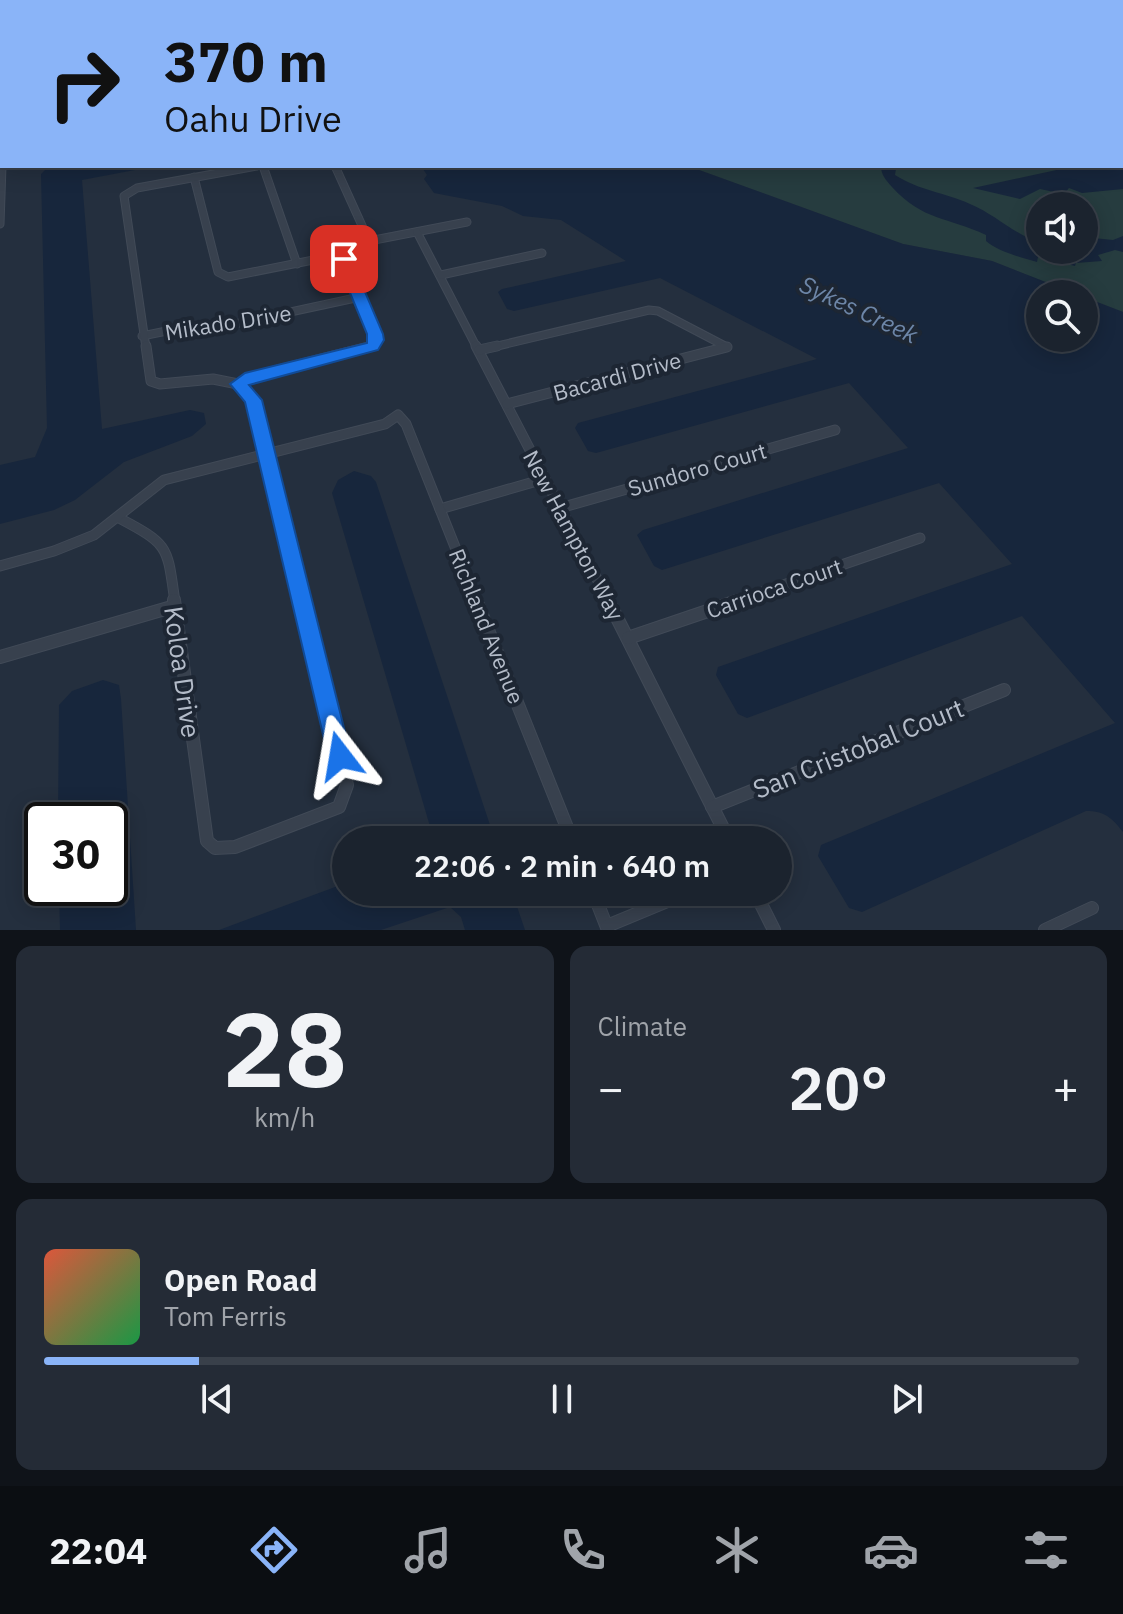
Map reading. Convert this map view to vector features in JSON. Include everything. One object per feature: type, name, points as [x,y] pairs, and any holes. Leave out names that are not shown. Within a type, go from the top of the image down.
[{"type":"street","points":[[0,224],[2,168]]},
{"type":"street","points":[[246,168],[127,191],[124,196],[148,377],[165,384],[197,378],[238,384],[251,377],[372,346],[376,340],[375,334],[342,255]]},
{"type":"street","points":[[264,168],[297,264]]},
{"type":"street","points":[[336,168],[369,241]]},
{"type":"street","points":[[194,177],[218,272],[224,276],[342,255],[361,249],[369,241],[467,222]]},
{"type":"street","name":"New Hampton Way","points":[[417,232],[722,826]]},
{"type":"street","points":[[441,275],[542,253]]},
{"type":"street","name":"Mikado Drive","points":[[142,336],[196,325],[239,323],[360,297]]},
{"type":"street","name":"Bacardi Drive","points":[[479,350],[649,310],[658,311],[727,347],[507,404]]},
{"type":"street","points":[[0,566],[70,546],[119,518],[153,485],[164,480],[266,454],[253,400],[238,384]]},
{"type":"street","name":"Richland Avenue","points":[[266,454],[385,424],[398,415],[406,424],[566,826]]},
{"type":"street","name":"Sundoro Court","points":[[560,508],[835,430]]},
{"type":"street","name":"Koloa Drive","points":[[119,518],[164,545],[207,841],[215,848],[235,847],[331,813],[339,807],[346,792],[266,454]]},
{"type":"street","points":[[440,509],[544,479]]},
{"type":"street","name":"Carrioca Court","points":[[628,638],[920,538]]},
{"type":"street","points":[[0,657],[175,606]]},
{"type":"street","name":"San Cristobal Court","points":[[712,807],[1004,690]]},
{"type":"street","points":[[599,906],[608,928],[658,906]]},
{"type":"street","points":[[762,906],[774,930]]},
{"type":"street","points":[[1045,930],[1092,908]]},
{"type":"green space","points":[[694,168],[1123,168],[1123,312],[1098,302],[1098,280],[1040,280],[992,261],[903,244]]},
{"type":"water","points":[[145,168],[82,180],[102,429],[190,410],[204,413],[206,424],[192,436],[124,462],[75,500],[54,510],[0,524],[0,465],[35,457],[47,428],[41,174],[46,169]]},
{"type":"water","name":"Sykes Creek","points":[[422,168],[694,168],[903,244],[992,261],[1040,280],[1026,280],[1026,352],[1098,352],[1098,302],[1123,312],[1123,832],[1108,816],[1086,811],[862,912],[849,908],[818,856],[821,845],[1115,723],[1022,616],[747,718],[738,714],[716,675],[718,667],[1012,564],[939,483],[662,570],[654,566],[637,535],[643,530],[908,448],[849,383],[596,453],[588,451],[575,428],[578,423],[817,359],[660,278],[514,311],[507,309],[498,292],[502,289],[626,261],[561,220],[523,216],[502,206],[434,193],[424,179],[427,175]]},
{"type":"water","points":[[881,168],[899,168],[895,175],[914,185],[979,208],[1026,237],[1026,259],[997,248],[986,241],[986,235],[914,206],[888,182]]},
{"type":"water","points":[[1066,168],[1123,168],[1123,189],[1079,192],[1069,188],[1066,192],[1054,192],[1040,189],[1026,192],[1026,196],[1020,199],[973,188]]},
{"type":"water","points":[[1123,236],[1123,252],[1115,250],[1098,255],[1098,238],[1113,240]]},
{"type":"water","points":[[354,471],[371,476],[376,482],[490,826],[430,826],[332,493],[338,480]]},
{"type":"water","points":[[103,680],[119,685],[128,802],[58,802],[59,705],[72,691]]},
{"type":"water","points":[[128,807],[136,930],[60,930],[59,906],[128,906]]},
{"type":"water","points":[[332,888],[332,906],[517,906],[525,930],[465,930],[461,917],[450,907],[381,930],[219,930]]},
{"type":"route","points":[[340,756],[253,400],[248,391],[238,384],[251,377],[372,346],[376,340],[375,334],[344,259]]}]
